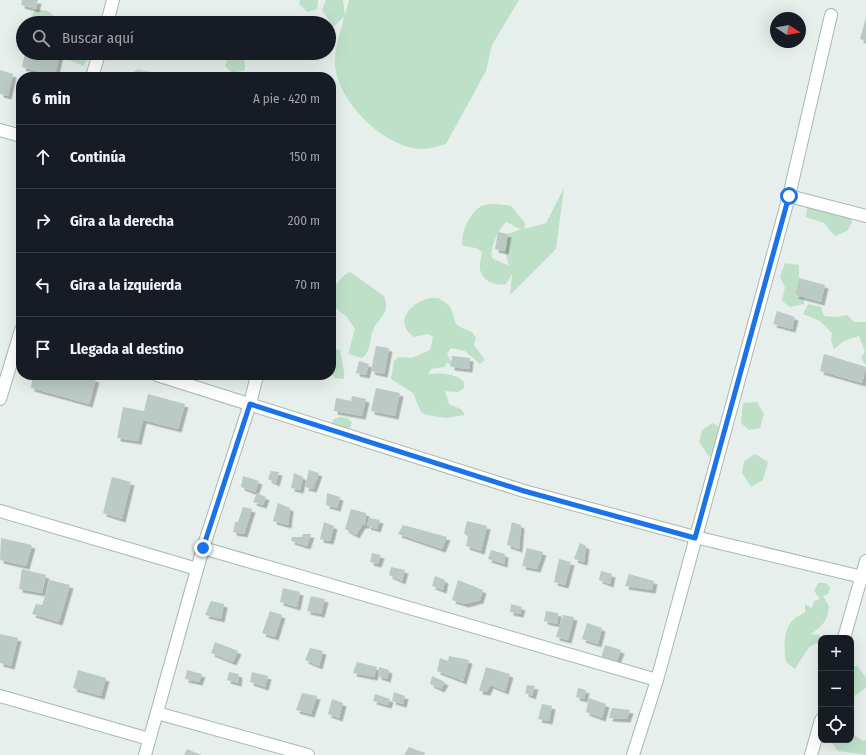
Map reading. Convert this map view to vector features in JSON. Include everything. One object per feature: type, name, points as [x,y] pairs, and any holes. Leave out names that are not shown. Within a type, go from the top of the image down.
[{"type":"street","points":[[109,16],[113,0]]},
{"type":"street","points":[[634,755],[657,680],[789,196],[831,15]]},
{"type":"street","points":[[93,72],[97,60]]},
{"type":"street","points":[[0,130],[16,135]]},
{"type":"street","points":[[789,196],[866,216]]},
{"type":"street","points":[[0,399],[16,347]]},
{"type":"street","points":[[173,380],[524,491],[695,538],[864,577]]},
{"type":"street","points":[[144,755],[203,548],[250,404],[256,380]]},
{"type":"street","points":[[0,512],[197,569]]},
{"type":"street","points":[[203,548],[657,680]]},
{"type":"street","points":[[845,635],[864,577],[866,561]]},
{"type":"street","points":[[0,696],[149,739]]},
{"type":"street","points":[[157,713],[308,755]]},
{"type":"street","points":[[811,755],[818,730]]},
{"type":"green space","points":[[300,0],[318,0],[317,9],[307,12],[299,4]]},
{"type":"green space","points":[[326,0],[343,0],[345,15],[349,0],[519,0],[492,45],[486,71],[446,144],[433,148],[422,149],[405,146],[390,139],[362,118],[351,104],[342,89],[337,74],[335,60],[337,43],[344,17],[336,24],[336,16],[326,16],[322,10]]},
{"type":"green space","points":[[36,9],[48,11],[54,16],[32,16]]},
{"type":"green space","points":[[69,60],[87,60],[83,66]]},
{"type":"green space","points":[[227,60],[244,60],[245,70],[231,72],[225,66]]},
{"type":"green space","points":[[138,69],[151,72],[133,72]]},
{"type":"green space","points":[[564,188],[556,249],[510,295],[512,274],[506,284],[501,285],[488,281],[484,278],[480,269],[482,252],[476,248],[463,246],[462,241],[464,230],[470,218],[478,208],[489,204],[511,206],[525,223],[524,229],[546,223]],"holes":[[[506,222],[522,229],[508,234],[505,251],[509,266],[492,258],[493,244]]]},
{"type":"green space","points":[[808,200],[846,210],[852,222],[847,231],[835,236],[824,223],[806,217]]},
{"type":"green space","points":[[785,263],[799,265],[799,278],[795,295],[804,298],[804,304],[790,307],[782,301],[785,287],[780,277]]},
{"type":"green space","points":[[350,272],[384,296],[386,302],[385,311],[375,325],[369,348],[362,358],[348,354],[355,329],[347,317],[336,308],[336,286],[338,281]]},
{"type":"green space","points":[[438,298],[449,305],[457,325],[472,332],[476,338],[474,345],[485,360],[480,364],[465,351],[451,348],[447,354],[450,360],[457,363],[451,367],[448,362],[444,367],[431,369],[428,374],[452,375],[464,382],[464,388],[458,392],[445,391],[449,404],[461,409],[465,415],[446,418],[426,415],[421,412],[413,393],[391,379],[394,361],[399,357],[412,358],[430,350],[433,337],[428,334],[414,337],[405,325],[405,319],[411,308],[423,300]]},
{"type":"green space","points":[[808,304],[821,307],[824,316],[836,317],[847,315],[854,322],[866,322],[866,365],[861,358],[865,352],[859,336],[844,341],[834,349],[831,340],[832,333],[820,321],[803,314]]},
{"type":"green space","points":[[336,349],[340,350],[344,379],[336,378]]},
{"type":"green space","points":[[757,402],[764,414],[760,428],[749,430],[741,423],[743,403]]},
{"type":"green space","points":[[340,417],[347,418],[352,422],[347,435],[331,424],[334,419]]},
{"type":"green space","points":[[713,423],[725,431],[721,449],[709,457],[699,442],[702,430]]},
{"type":"green space","points":[[755,454],[768,462],[763,480],[751,487],[742,473],[744,461]]},
{"type":"green space","points":[[818,583],[826,583],[830,587],[828,594],[823,596],[829,606],[827,615],[822,625],[811,634],[819,635],[818,642],[809,647],[795,669],[786,662],[785,646],[787,630],[789,625],[796,617],[805,612],[805,604],[812,608],[814,601],[820,599],[814,591]]},
{"type":"green space","points":[[857,665],[866,678],[866,688],[854,696],[854,671],[854,666]]},
{"type":"green space","points":[[854,735],[863,741],[866,740],[866,755],[838,751],[832,743],[854,743]]},
{"type":"building","points":[[22,0],[38,0],[36,9],[21,5]]},
{"type":"building","points":[[866,17],[866,41],[860,39]]},
{"type":"building","points":[[24,60],[58,60],[56,72],[40,72],[22,67]]},
{"type":"building","points":[[0,70],[13,74],[8,96],[0,94]]},
{"type":"building","points":[[498,232],[508,234],[505,251],[495,249]]},
{"type":"building","points":[[799,278],[825,285],[821,302],[795,295]]},
{"type":"building","points":[[777,311],[795,317],[792,329],[773,324]]},
{"type":"building","points":[[376,346],[389,348],[384,374],[371,371]]},
{"type":"building","points":[[824,354],[866,367],[862,383],[820,371]]},
{"type":"building","points":[[452,356],[470,358],[469,369],[451,367]]},
{"type":"building","points":[[359,361],[369,364],[366,375],[356,373]]},
{"type":"building","points":[[32,380],[96,380],[89,404],[31,388]]},
{"type":"building","points":[[376,388],[400,393],[395,416],[371,411]]},
{"type":"building","points":[[148,394],[185,404],[178,429],[143,420],[138,441],[117,438],[123,407],[144,411]]},
{"type":"building","points":[[352,396],[366,399],[362,416],[334,411],[336,398],[351,401]]},
{"type":"building","points":[[309,470],[319,473],[313,489],[305,487]]},
{"type":"building","points":[[271,471],[279,472],[276,483],[268,479]]},
{"type":"building","points":[[294,473],[303,477],[300,490],[291,488]]},
{"type":"building","points":[[243,476],[259,481],[255,492],[241,487]]},
{"type":"building","points":[[112,477],[131,482],[122,519],[103,513]]},
{"type":"building","points":[[257,493],[266,497],[263,505],[253,502]]},
{"type":"building","points":[[327,493],[340,497],[337,508],[326,505]]},
{"type":"building","points":[[278,503],[290,508],[288,525],[273,521]]},
{"type":"building","points":[[243,507],[252,509],[244,534],[233,532],[235,522],[238,522]]},
{"type":"building","points":[[351,509],[366,513],[366,525],[362,525],[356,535],[345,529]]},
{"type":"building","points":[[369,518],[380,520],[377,529],[367,526]]},
{"type":"building","points":[[467,521],[487,526],[481,551],[466,546],[468,537],[464,533]]},
{"type":"building","points":[[324,522],[334,526],[330,541],[320,539]]},
{"type":"building","points":[[512,522],[521,525],[519,549],[507,545]]},
{"type":"building","points":[[403,525],[447,537],[442,549],[398,534]]},
{"type":"building","points":[[303,534],[311,534],[307,546],[291,541],[292,537],[302,537]]},
{"type":"building","points":[[1,538],[32,545],[26,566],[0,560]]},
{"type":"building","points":[[580,543],[586,546],[584,562],[574,559]]},
{"type":"building","points":[[527,548],[543,552],[537,569],[522,566]]},
{"type":"building","points":[[491,550],[505,554],[504,564],[488,559]]},
{"type":"building","points":[[372,553],[381,555],[378,564],[370,562]]},
{"type":"building","points":[[559,559],[571,562],[565,585],[554,582]]},
{"type":"building","points":[[391,567],[405,570],[402,581],[389,575]]},
{"type":"building","points":[[22,569],[46,575],[42,593],[19,589]]},
{"type":"building","points":[[601,571],[612,574],[610,584],[599,580]]},
{"type":"building","points":[[629,574],[654,581],[652,590],[625,586]]},
{"type":"building","points":[[435,576],[445,580],[443,590],[432,586]]},
{"type":"building","points":[[50,580],[70,585],[59,622],[32,614],[36,604],[42,605]]},
{"type":"building","points":[[458,580],[483,590],[480,600],[465,604],[452,600]]},
{"type":"building","points":[[283,588],[300,592],[297,607],[280,602]]},
{"type":"building","points":[[311,596],[325,599],[321,614],[307,611]]},
{"type":"building","points":[[211,601],[224,604],[221,619],[205,615]]},
{"type":"building","points":[[511,604],[522,607],[520,614],[510,612]]},
{"type":"building","points":[[270,611],[282,615],[275,637],[262,633]]},
{"type":"building","points":[[546,611],[558,613],[557,624],[544,621]]},
{"type":"building","points":[[563,615],[574,617],[568,640],[556,637]]},
{"type":"building","points":[[587,623],[602,628],[598,644],[582,639]]},
{"type":"building","points":[[0,634],[18,638],[11,666],[0,663]]},
{"type":"building","points":[[215,642],[238,651],[233,662],[211,653]]},
{"type":"building","points":[[605,645],[621,650],[616,664],[601,658]]},
{"type":"building","points":[[310,648],[323,651],[319,666],[305,660]]},
{"type":"building","points":[[449,656],[469,660],[463,681],[437,671],[440,658],[448,661]]},
{"type":"building","points":[[357,662],[377,667],[374,677],[353,673]]},
{"type":"building","points":[[379,667],[389,670],[387,679],[378,676]]},
{"type":"building","points":[[486,667],[510,674],[505,691],[490,685],[487,692],[479,691]]},
{"type":"building","points":[[78,670],[106,678],[101,696],[73,688]]},
{"type":"building","points":[[187,670],[202,674],[199,682],[185,679]]},
{"type":"building","points":[[229,672],[239,674],[238,683],[227,680]]},
{"type":"building","points":[[252,672],[268,676],[265,687],[250,682]]},
{"type":"building","points":[[432,676],[445,682],[441,689],[430,684]]},
{"type":"building","points":[[527,685],[535,686],[532,696],[525,693]]},
{"type":"building","points":[[578,688],[586,690],[584,699],[576,697]]},
{"type":"building","points":[[394,692],[405,696],[403,704],[392,701]]},
{"type":"building","points":[[302,693],[317,696],[311,714],[296,710]]},
{"type":"building","points":[[375,694],[390,699],[388,705],[373,701]]},
{"type":"building","points":[[589,698],[606,704],[602,718],[586,712]]},
{"type":"building","points":[[332,699],[343,703],[339,718],[328,714]]},
{"type":"building","points":[[542,704],[552,706],[549,721],[538,719]]},
{"type":"building","points":[[612,708],[630,710],[627,719],[609,718]]},
{"type":"building","points":[[409,747],[425,753],[424,755],[404,755]]},
{"type":"building","points":[[187,749],[201,755],[184,755]]},
{"type":"route","points":[[203,548],[250,404],[524,491],[695,538],[789,196]]}]
